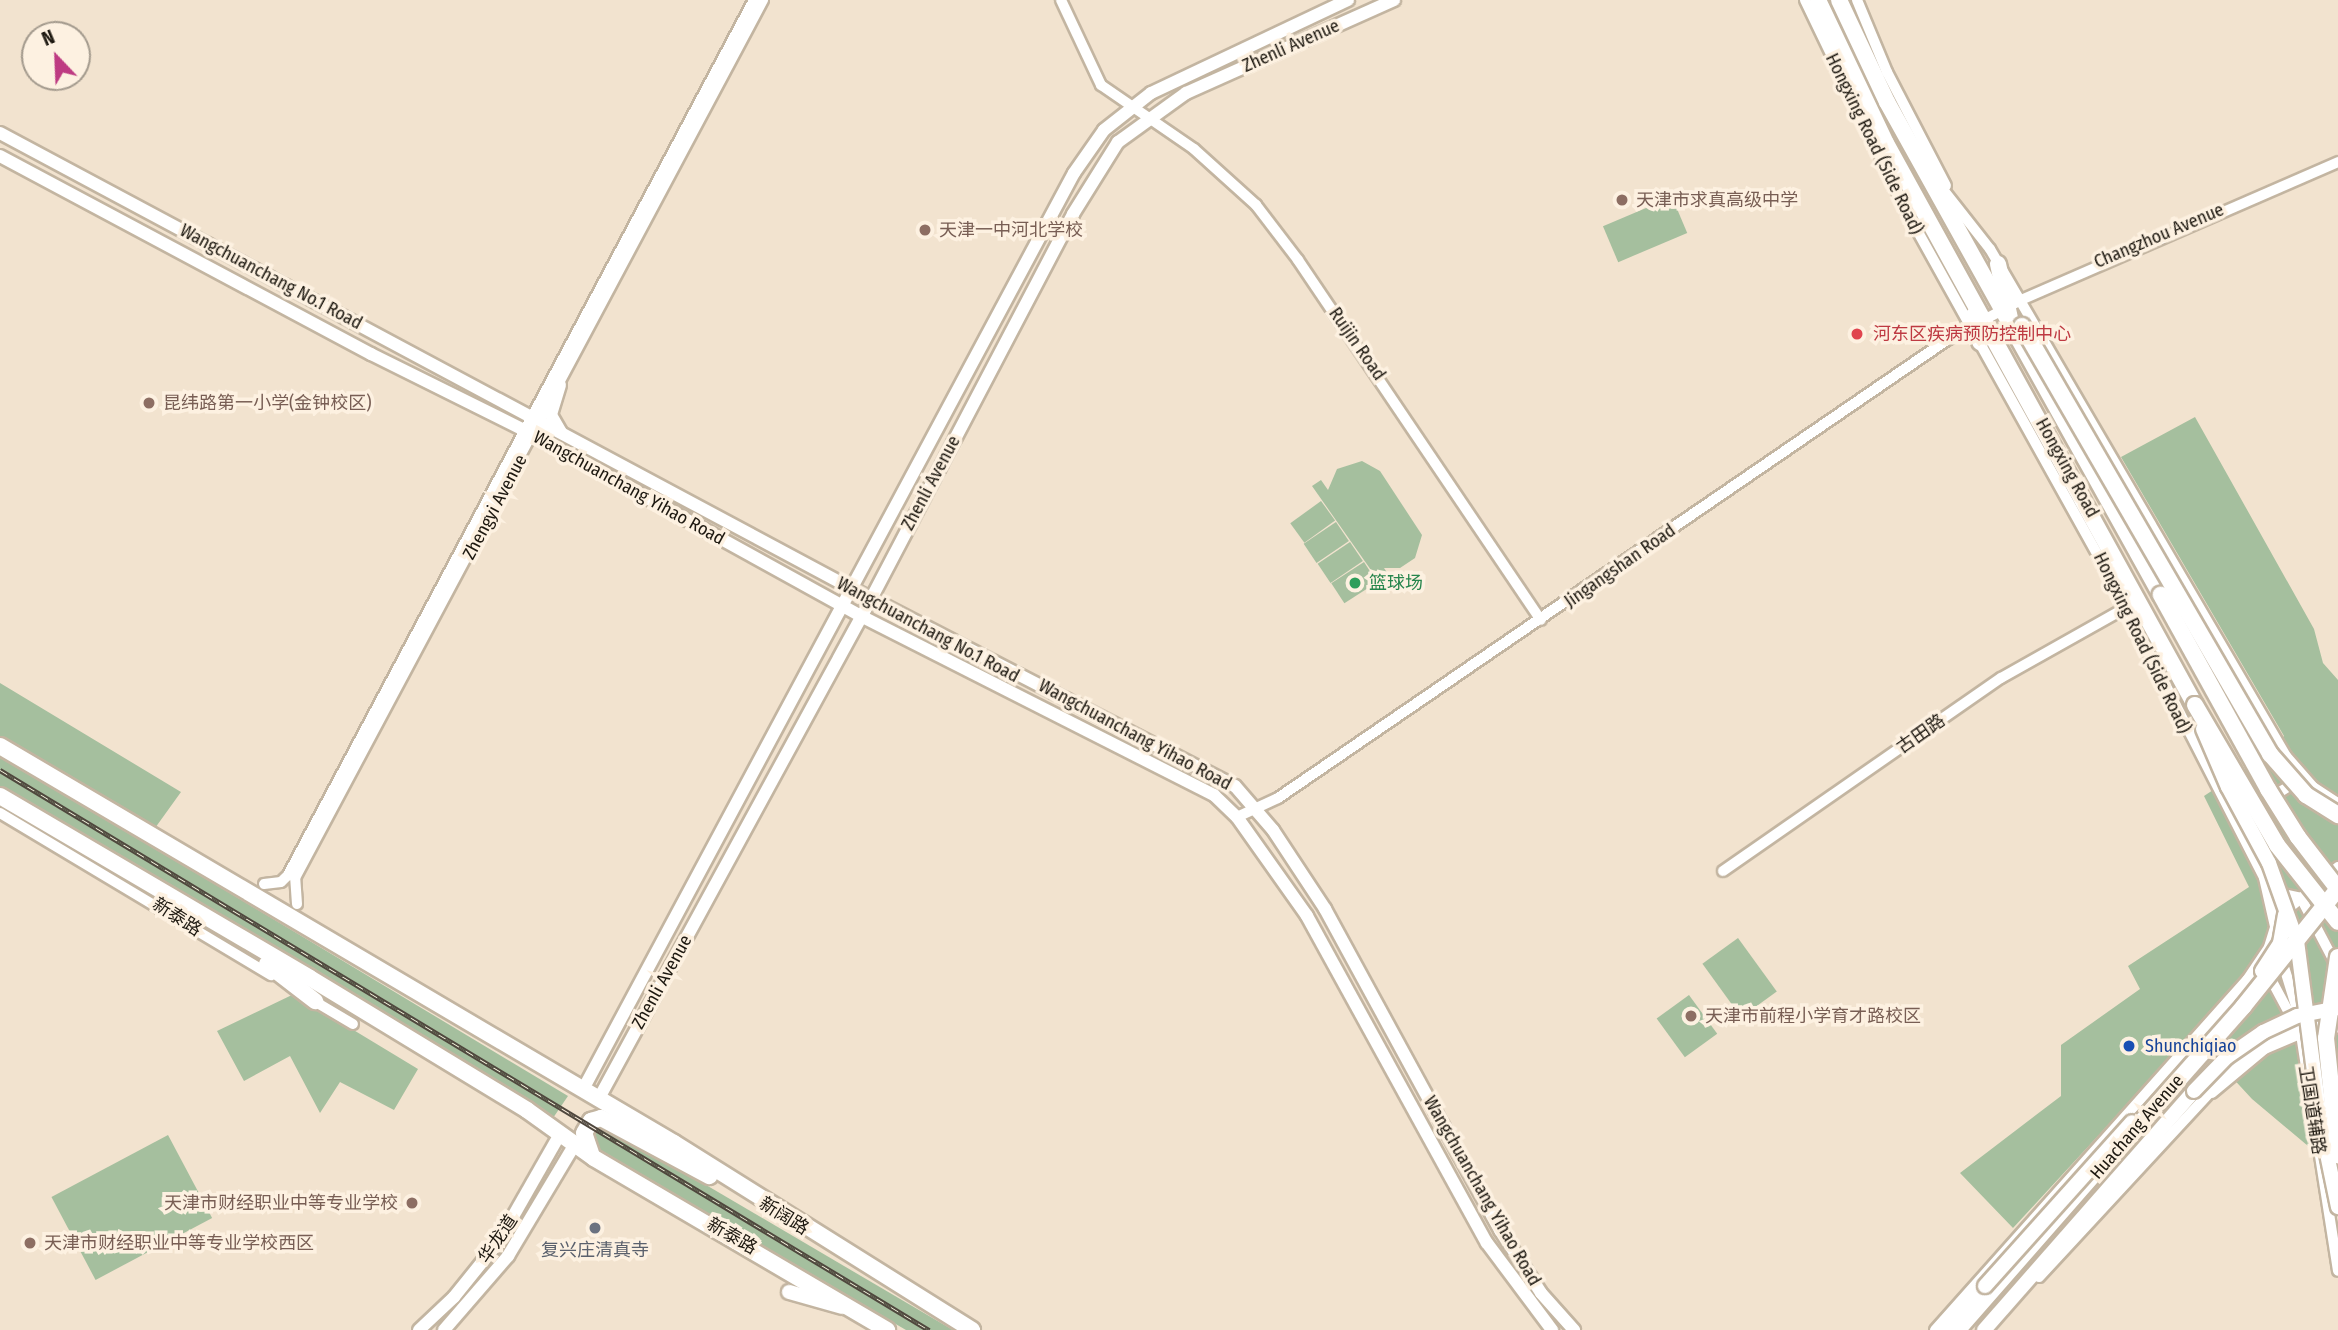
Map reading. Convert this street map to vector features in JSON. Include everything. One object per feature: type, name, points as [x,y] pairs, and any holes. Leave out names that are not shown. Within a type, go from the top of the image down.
[{"type":"highway","name":"Hongxing Road","points":[[1818,0],[1881,146],[1967,289],[1976,322],[2109,544],[2132,603],[2277,845],[2338,922]]},
{"type":"highway","points":[[1839,0],[1924,169],[2009,303]]},
{"type":"highway","points":[[1998,264],[2018,330],[2270,754],[2306,795],[2338,815]]},
{"type":"highway","points":[[1976,322],[1980,342]]},
{"type":"highway","name":"Hongxing Road","points":[[2018,330],[2268,789],[2338,889]]},
{"type":"highway","name":"新阔路","points":[[0,746],[674,1143],[741,1189],[972,1330]]},
{"type":"highway","points":[[0,796],[163,890],[315,1001]]},
{"type":"highway","name":"Huachang Avenue","points":[[2128,1137],[2243,1007],[2338,889]]},
{"type":"highway","name":"新泰路","points":[[163,890],[575,1143],[594,1158],[887,1330]]},
{"type":"highway","points":[[2338,957],[2326,1038],[2338,1155]]},
{"type":"highway","points":[[594,1158],[583,1133],[591,1121],[601,1118],[659,1152],[741,1189]]},
{"type":"main road","name":"Zhenli Avenue","points":[[587,1082],[735,809],[839,604],[1074,173],[1104,130],[1130,108],[1177,77],[1348,0]]},
{"type":"main road","name":"Zhenli Avenue","points":[[598,1100],[871,599],[1091,182],[1118,142],[1186,93],[1394,0]]},
{"type":"main road","name":"Wangchuanchang No.1 Road","points":[[0,133],[536,419]]},
{"type":"main road","name":"Wangchuanchang No.1 Road","points":[[0,156],[371,354],[529,433]]},
{"type":"main road","points":[[554,384],[552,421],[574,444]]},
{"type":"main road","name":"Wangchuanchang Yihao Road","points":[[536,419],[871,599],[1224,779],[1256,808],[1325,909],[1513,1251],[1541,1293],[1574,1330]]},
{"type":"main road","name":"Wangchuanchang Yihao Road","points":[[529,433],[839,604]]},
{"type":"main road","name":"Wangchuanchang No.1 Road","points":[[820,575],[849,587]]},
{"type":"main road","name":"Wangchuanchang No.1 Road","points":[[809,594],[839,604],[836,609],[861,616]]},
{"type":"main road","name":"Wangchuanchang Yihao Road","points":[[861,616],[1206,790],[1237,817],[1283,878],[1335,963],[1487,1243],[1552,1330]]},
{"type":"main road","points":[[2195,705],[2228,787],[2263,850],[2284,902],[2302,965],[2321,1125],[2338,1207]]},
{"type":"main road","points":[[1237,817],[1258,845]]},
{"type":"main road","points":[[1944,1330],[2271,960],[2284,930],[2284,902]]},
{"type":"main road","name":"Huachang Avenue","points":[[1984,1330],[2075,1222],[2206,1077],[2240,1047],[2297,1016],[2338,1008]]},
{"type":"main road","points":[[2210,1091],[2258,1051],[2300,1032],[2338,1025]]},
{"type":"main road","name":"华龙道","points":[[419,1330],[454,1297],[493,1249],[560,1134]]},
{"type":"main road","name":"Huachang Avenue","points":[[1959,1330],[2128,1137]]},
{"type":"main road","points":[[444,1330],[509,1256],[575,1143]]},
{"type":"main road","points":[[789,1292],[857,1312]]},
{"type":"street","name":"Zhengyi Avenue","points":[[297,904],[295,878],[754,0]]},
{"type":"street","name":"Zhengyi Avenue","points":[[536,419],[763,0]]},
{"type":"street","name":"Ruijin Road","points":[[1061,0],[1101,85],[1146,120],[1194,149],[1256,205],[1393,395],[1539,618]]},
{"type":"street","name":"Hongxing Road (Side Road)","points":[[1805,0],[1976,322]]},
{"type":"street","points":[[1857,0],[1887,72],[1955,201],[1998,264]]},
{"type":"street","name":"Changzhou Avenue","points":[[1976,322],[2009,303],[2338,161]]},
{"type":"street","points":[[1924,169],[1955,201]]},
{"type":"street","points":[[2009,303],[2276,740],[2303,778],[2338,803]]},
{"type":"street","name":"Jingangshan Road","points":[[1237,817],[1256,808],[1976,322]]},
{"type":"street","name":"Hongxing Road (Side Road)","points":[[1980,342],[2132,603],[2234,821],[2264,878],[2276,919],[2300,1032]]},
{"type":"street","points":[[554,384],[536,419],[566,460]]},
{"type":"street","name":"Zhengyi Avenue","points":[[264,884],[281,882],[288,875],[529,433]]},
{"type":"street","name":"古田路","points":[[1723,871],[2001,678],[2132,603]]},
{"type":"street","points":[[2234,821],[2303,778]]},
{"type":"street","name":"新泰路","points":[[0,813],[354,1024]]},
{"type":"street","points":[[2276,919],[2338,867]]},
{"type":"street","name":"Hongxing Road (Side Road)","points":[[2264,878],[2280,895],[2301,898]]},
{"type":"street","points":[[2301,898],[2338,969]]},
{"type":"street","name":"Huachang Avenue","points":[[1935,1330],[2261,960],[2276,919]]},
{"type":"street","points":[[2261,960],[2300,1032]]},
{"type":"street","name":"卫国道辅路","points":[[2300,1032],[2338,1271]]},
{"type":"street","name":"Huachang Avenue","points":[[2003,1310],[2061,1255],[2210,1091]]},
{"type":"street","points":[[2321,1167],[2338,1165]]},
{"type":"green space","points":[[1672,197],[1687,233],[1618,262],[1603,226]]},
{"type":"green space","points":[[2195,417],[2314,629],[2323,663],[2338,680],[2338,1151],[2314,1151],[2252,1099],[2192,1034],[2013,1228],[1960,1173],[2061,1096],[2061,1045],[2140,989],[2128,966],[2249,887],[2204,796],[2272,751],[2284,736],[2121,457]]},
{"type":"green space","points":[[1362,461],[1380,471],[1422,535],[1415,558],[1400,568],[1384,568],[1388,574],[1378,580],[1312,486],[1321,480],[1328,490],[1337,469]]},
{"type":"green space","points":[[1321,501],[1335,520],[1304,543],[1290,523]]},
{"type":"green space","name":"篮球场","points":[[1336,522],[1349,541],[1317,563],[1304,544]]},
{"type":"green space","name":"篮球场","points":[[1350,542],[1363,561],[1331,583],[1318,564]]},
{"type":"green space","name":"篮球场","points":[[1364,562],[1377,582],[1344,603],[1331,583]]},
{"type":"green space","points":[[0,683],[181,792],[145,842],[568,1096],[553,1118],[311,968],[0,788]]},
{"type":"green space","points":[[1738,938],[1777,991],[1741,1017],[1702,964]]},
{"type":"green space","points":[[294,994],[418,1069],[394,1110],[340,1082],[320,1113],[290,1056],[244,1081],[217,1031]]},
{"type":"green space","points":[[1689,995],[1717,1034],[1685,1057],[1657,1019]]},
{"type":"green space","points":[[595,1126],[609,1128],[953,1330],[906,1330],[597,1151],[588,1138]]},
{"type":"green space","points":[[168,1135],[212,1218],[96,1280],[51,1197]]},
{"type":"railway","points":[[0,770],[929,1330]]},
{"type":"place","name":"天津市求真高级中学","points":[[1622,200]]},
{"type":"place","name":"天津一中河北学校","points":[[925,230]]},
{"type":"place","name":"河东区疾病预防控制中心","points":[[1857,334]]},
{"type":"place","name":"昆纬路第一小学(金钟校区)","points":[[149,403]]},
{"type":"place","name":"篮球场","points":[[1355,583]]},
{"type":"place","name":"天津市前程小学育才路校区","points":[[1691,1016]]},
{"type":"place","name":"Shunchiqiao","points":[[2129,1046]]},
{"type":"place","name":"天津市财经职业中等专业学校","points":[[412,1203]]},
{"type":"place","name":"复兴庄清真寺","points":[[595,1228]]},
{"type":"place","name":"天津市财经职业中等专业学校西区","points":[[30,1243]]}]
